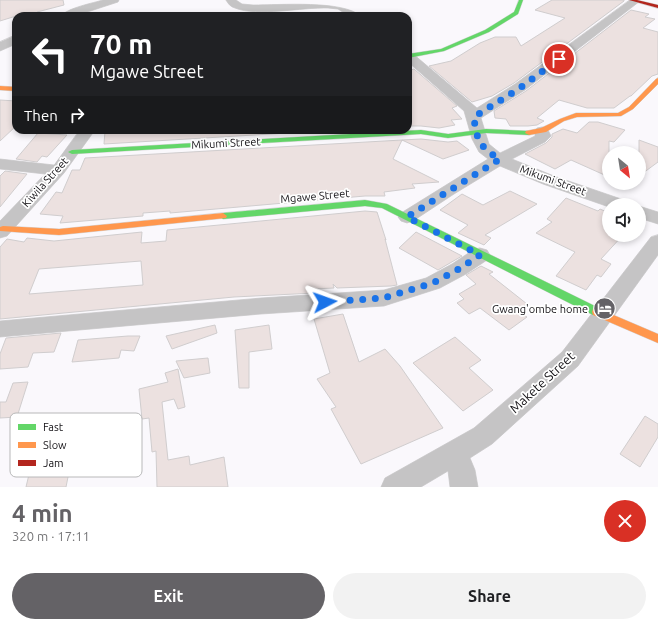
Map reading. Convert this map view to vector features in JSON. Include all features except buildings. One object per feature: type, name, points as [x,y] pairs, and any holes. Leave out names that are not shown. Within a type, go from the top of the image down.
[{"type":"street","points":[[76,12],[114,0]]},
{"type":"street","points":[[231,0],[240,7],[336,3],[350,12]]},
{"type":"street","points":[[412,55],[442,50],[487,31],[516,13],[521,0]]},
{"type":"street","points":[[474,124],[633,0],[658,7]]},
{"type":"street","points":[[303,12],[328,7],[336,3]]},
{"type":"street","points":[[0,47],[12,41]]},
{"type":"street","name":"Mikumi Street","points":[[412,59],[471,109],[474,124],[487,151],[500,159],[529,172],[602,198]]},
{"type":"street","points":[[474,124],[502,131],[528,133],[542,131],[562,120],[576,115],[608,116],[619,114],[631,108],[655,87]]},
{"type":"street","points":[[0,88],[12,89]]},
{"type":"street","name":"Mikumi Street","points":[[412,133],[421,132],[448,136],[474,124]]},
{"type":"street","points":[[407,217],[500,159],[540,139],[543,136],[542,131]]},
{"type":"street","name":"Kiwila Street","points":[[2,231],[58,170],[85,134]]},
{"type":"street","name":"Mikumi Street","points":[[72,152],[386,134]]},
{"type":"street","points":[[0,164],[58,170]]},
{"type":"street","name":"Mgawe Street","points":[[2,231],[59,232],[365,203],[384,206],[604,316],[658,339]]},
{"type":"street","points":[[646,214],[658,218]]},
{"type":"street","name":"Makete Street","points":[[395,487],[483,436],[570,359],[604,316],[658,241]]},
{"type":"street","points":[[0,328],[384,298],[433,283],[459,269],[480,255]]},
{"type":"street","points":[[454,452],[461,470],[464,487]]},
{"type":"traffic: fast","points":[[412,55],[442,50],[487,31],[516,13],[521,0]]},
{"type":"traffic: fast","points":[[412,133],[421,132],[448,136],[486,131],[529,133]]},
{"type":"traffic: fast","points":[[72,152],[386,134]]},
{"type":"traffic: fast","points":[[223,216],[365,203],[384,206],[597,312]]},
{"type":"traffic: slow","points":[[529,133],[543,130],[562,120],[576,115],[619,115],[631,108],[658,80]]},
{"type":"traffic: slow","points":[[0,88],[12,89]]},
{"type":"traffic: slow","points":[[3,229],[59,232],[223,216]]},
{"type":"traffic: slow","points":[[597,312],[658,339]]},
{"type":"traffic: jam","points":[[631,0],[658,7]]},
{"type":"place","name":"Gwang'ombe home","points":[[604,309]]},
{"type":"route","points":[[325,302],[384,298],[433,283],[459,269],[480,255],[407,217],[426,206],[448,190],[500,159],[487,151],[478,139],[475,132],[474,117],[520,88],[559,59]]}]
